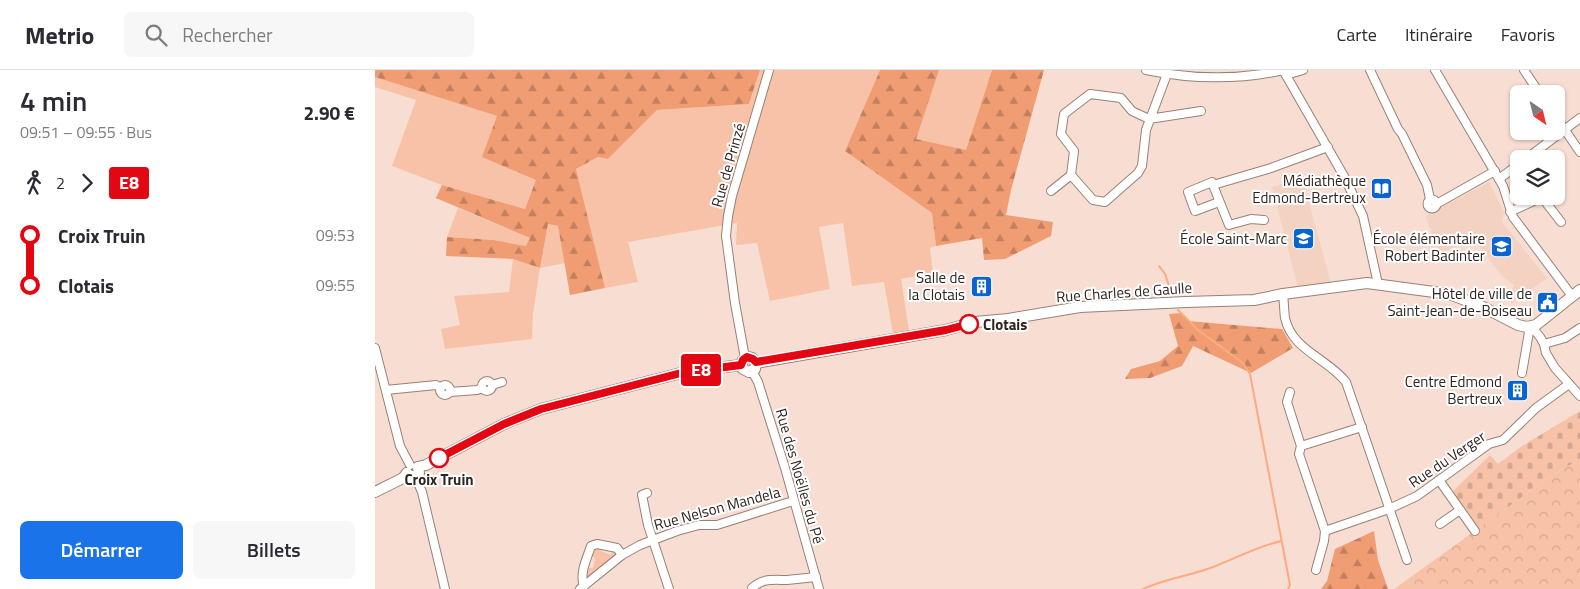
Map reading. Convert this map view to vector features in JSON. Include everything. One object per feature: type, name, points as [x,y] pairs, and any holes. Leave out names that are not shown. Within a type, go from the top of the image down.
[{"type":"main road","name":"Rue Charles de Gaulle","points":[[754,367],[946,330],[975,322],[1008,319],[1080,307],[1253,300],[1283,294],[1367,283],[1457,297],[1481,306],[1517,325],[1532,327]]},
{"type":"main road","points":[[1532,327],[1576,293]]},
{"type":"main road","points":[[375,492],[403,478],[413,470],[504,424],[541,409],[685,372],[752,358],[754,367]]},
{"type":"street","name":"Rue de Prinzé","points":[[743,361],[726,236],[727,216],[769,70]]},
{"type":"street","points":[[1146,70],[1167,74],[1237,77],[1303,70]]},
{"type":"street","points":[[1370,70],[1427,185],[1433,201],[1440,202],[1495,171]]},
{"type":"street","points":[[1435,70],[1503,186],[1513,218],[1576,293]]},
{"type":"street","points":[[1284,72],[1328,147],[1363,216],[1378,284]]},
{"type":"street","points":[[1528,72],[1535,85]]},
{"type":"street","points":[[1071,175],[1093,200],[1105,202],[1138,173],[1143,162],[1144,140],[1149,119],[1167,74]]},
{"type":"street","points":[[1051,192],[1071,175],[1075,151],[1061,134],[1064,114],[1090,94],[1121,98],[1132,111],[1149,119],[1201,111]]},
{"type":"street","points":[[1580,118],[1565,130],[1580,152]]},
{"type":"street","points":[[1538,150],[1552,140]]},
{"type":"street","points":[[1219,202],[1195,211],[1188,192],[1212,182],[1213,184],[1271,168],[1328,147]]},
{"type":"street","points":[[1499,179],[1510,171]]},
{"type":"street","points":[[1213,184],[1229,225],[1251,219],[1264,220]]},
{"type":"street","points":[[1510,212],[1540,198],[1544,200],[1561,222]]},
{"type":"street","points":[[1283,294],[1285,318],[1292,336],[1303,348],[1334,369],[1347,382],[1407,560]]},
{"type":"street","points":[[1522,374],[1529,332],[1532,327],[1544,344],[1549,359],[1580,396]]},
{"type":"street","points":[[1544,344],[1565,338],[1580,328]]},
{"type":"street","points":[[375,348],[400,446],[422,492],[445,589]]},
{"type":"street","name":"Rue des Noëlles du Pé","points":[[754,367],[819,589]]},
{"type":"street","points":[[386,390],[436,385],[441,388],[446,385],[449,387],[450,392],[477,390],[482,388],[482,384],[485,381],[489,381],[492,385],[502,382]]},
{"type":"street","name":"Rue du Verger","points":[[1325,530],[1389,509],[1417,496],[1489,444],[1503,440],[1536,408],[1569,384]]},
{"type":"street","points":[[1289,392],[1287,402],[1301,446],[1299,454],[1325,530],[1316,570]]},
{"type":"street","points":[[1301,446],[1362,427]]},
{"type":"street","points":[[1439,480],[1475,531]]},
{"type":"street","points":[[647,493],[642,495],[652,540],[669,589]]},
{"type":"street","name":"Rue Nelson Mandela","points":[[582,588],[622,555],[652,540],[699,525],[717,525],[793,501]]},
{"type":"street","points":[[1440,524],[1460,510]]},
{"type":"street","name":"Rue Nelson Mandela","points":[[582,588],[581,581],[591,546],[597,544],[617,548],[622,555]]},
{"type":"street","points":[[752,588],[759,582],[768,579],[787,580],[816,577]]},
{"type":"shaded area","name":"École Saint-Marc","points":[[1302,177],[1331,283],[1298,288],[1272,187]]},
{"type":"shaded area","name":"École élémentaire Robert Badinter","points":[[1489,182],[1504,212],[1502,222],[1547,278],[1512,303],[1507,299],[1514,285],[1502,276],[1473,238],[1440,254],[1425,216]]},
{"type":"green space","points":[[375,70],[760,70],[749,104],[657,110],[608,159],[598,157],[576,169],[605,288],[570,295],[558,226],[548,224],[540,268],[513,259],[446,256],[447,237],[494,240],[526,246],[530,238],[436,198],[442,185],[525,209],[536,180],[482,157],[497,116],[375,77]]},
{"type":"green space","points":[[760,70],[880,70],[845,151],[932,213],[936,246],[930,248],[933,273],[901,279],[909,331],[893,334],[884,282],[852,286],[843,223],[819,227],[830,289],[770,301],[757,243],[736,245],[737,223],[628,242],[638,282],[605,288],[576,169],[598,157],[608,159],[657,110],[749,104]]},
{"type":"green space","points":[[880,70],[939,70],[916,139],[966,150],[992,70],[1044,70],[1011,190],[1006,215],[1053,222],[1051,236],[1005,259],[984,260],[982,238],[936,246],[932,213],[845,151]]},
{"type":"green space","points":[[939,70],[992,70],[966,150],[915,139]]},
{"type":"green space","points":[[375,77],[497,116],[537,180],[525,209],[442,185],[392,166],[416,100],[375,87]]},
{"type":"green space","points":[[458,208],[530,238],[527,246],[494,240],[447,237]]},
{"type":"green space","points":[[548,224],[558,226],[565,263],[540,268]]},
{"type":"green space","points":[[513,259],[540,268],[533,314],[532,339],[445,349],[441,329],[460,325],[454,296],[509,292]]},
{"type":"green space","points":[[1181,313],[1188,321],[1282,329],[1293,348],[1251,373],[1193,346],[1182,366],[1150,378],[1125,379],[1131,369],[1160,361],[1178,346],[1169,314]]},
{"type":"green space","points":[[1580,411],[1580,459],[1550,477],[1479,528],[1452,492],[1490,455],[1498,464],[1522,446]]},
{"type":"green space","points":[[1580,459],[1580,589],[1394,589],[1550,477]]},
{"type":"green space","points":[[1374,531],[1378,560],[1388,589],[1321,589],[1327,581],[1335,549]]},
{"type":"green space","points":[[602,547],[601,551],[611,555],[613,549],[615,555],[588,579],[586,578],[587,568],[593,568],[595,558],[590,556],[593,549]]},
{"type":"waterway","points":[[1159,266],[1165,274],[1172,295]]},
{"type":"waterway","points":[[1178,310],[1198,330],[1243,363],[1250,374],[1290,585],[1288,589]]},
{"type":"waterway","points":[[1143,589],[1160,582],[1204,570],[1255,549],[1281,541]]},
{"type":"bus line","name":"E8","points":[[439,458],[504,424],[541,409],[685,372],[741,365],[747,357],[756,362],[946,330],[969,324]]},
{"type":"place","name":"Médiathèque Edmond-Bertreux","points":[[1382,189]]},
{"type":"place","name":"École Saint-Marc","points":[[1303,238]]},
{"type":"place","name":"École élémentaire Robert Badinter","points":[[1501,247]]},
{"type":"place","name":"Salle de la Clotais","points":[[981,286]]},
{"type":"place","name":"Hôtel de ville de Saint-Jean-de-Boiseau","points":[[1548,302]]},
{"type":"place","name":"Clotais","points":[[969,324]]},
{"type":"place","name":"Centre Edmond Bertreux","points":[[1518,390]]},
{"type":"place","name":"Croix Truin","points":[[439,458]]}]
